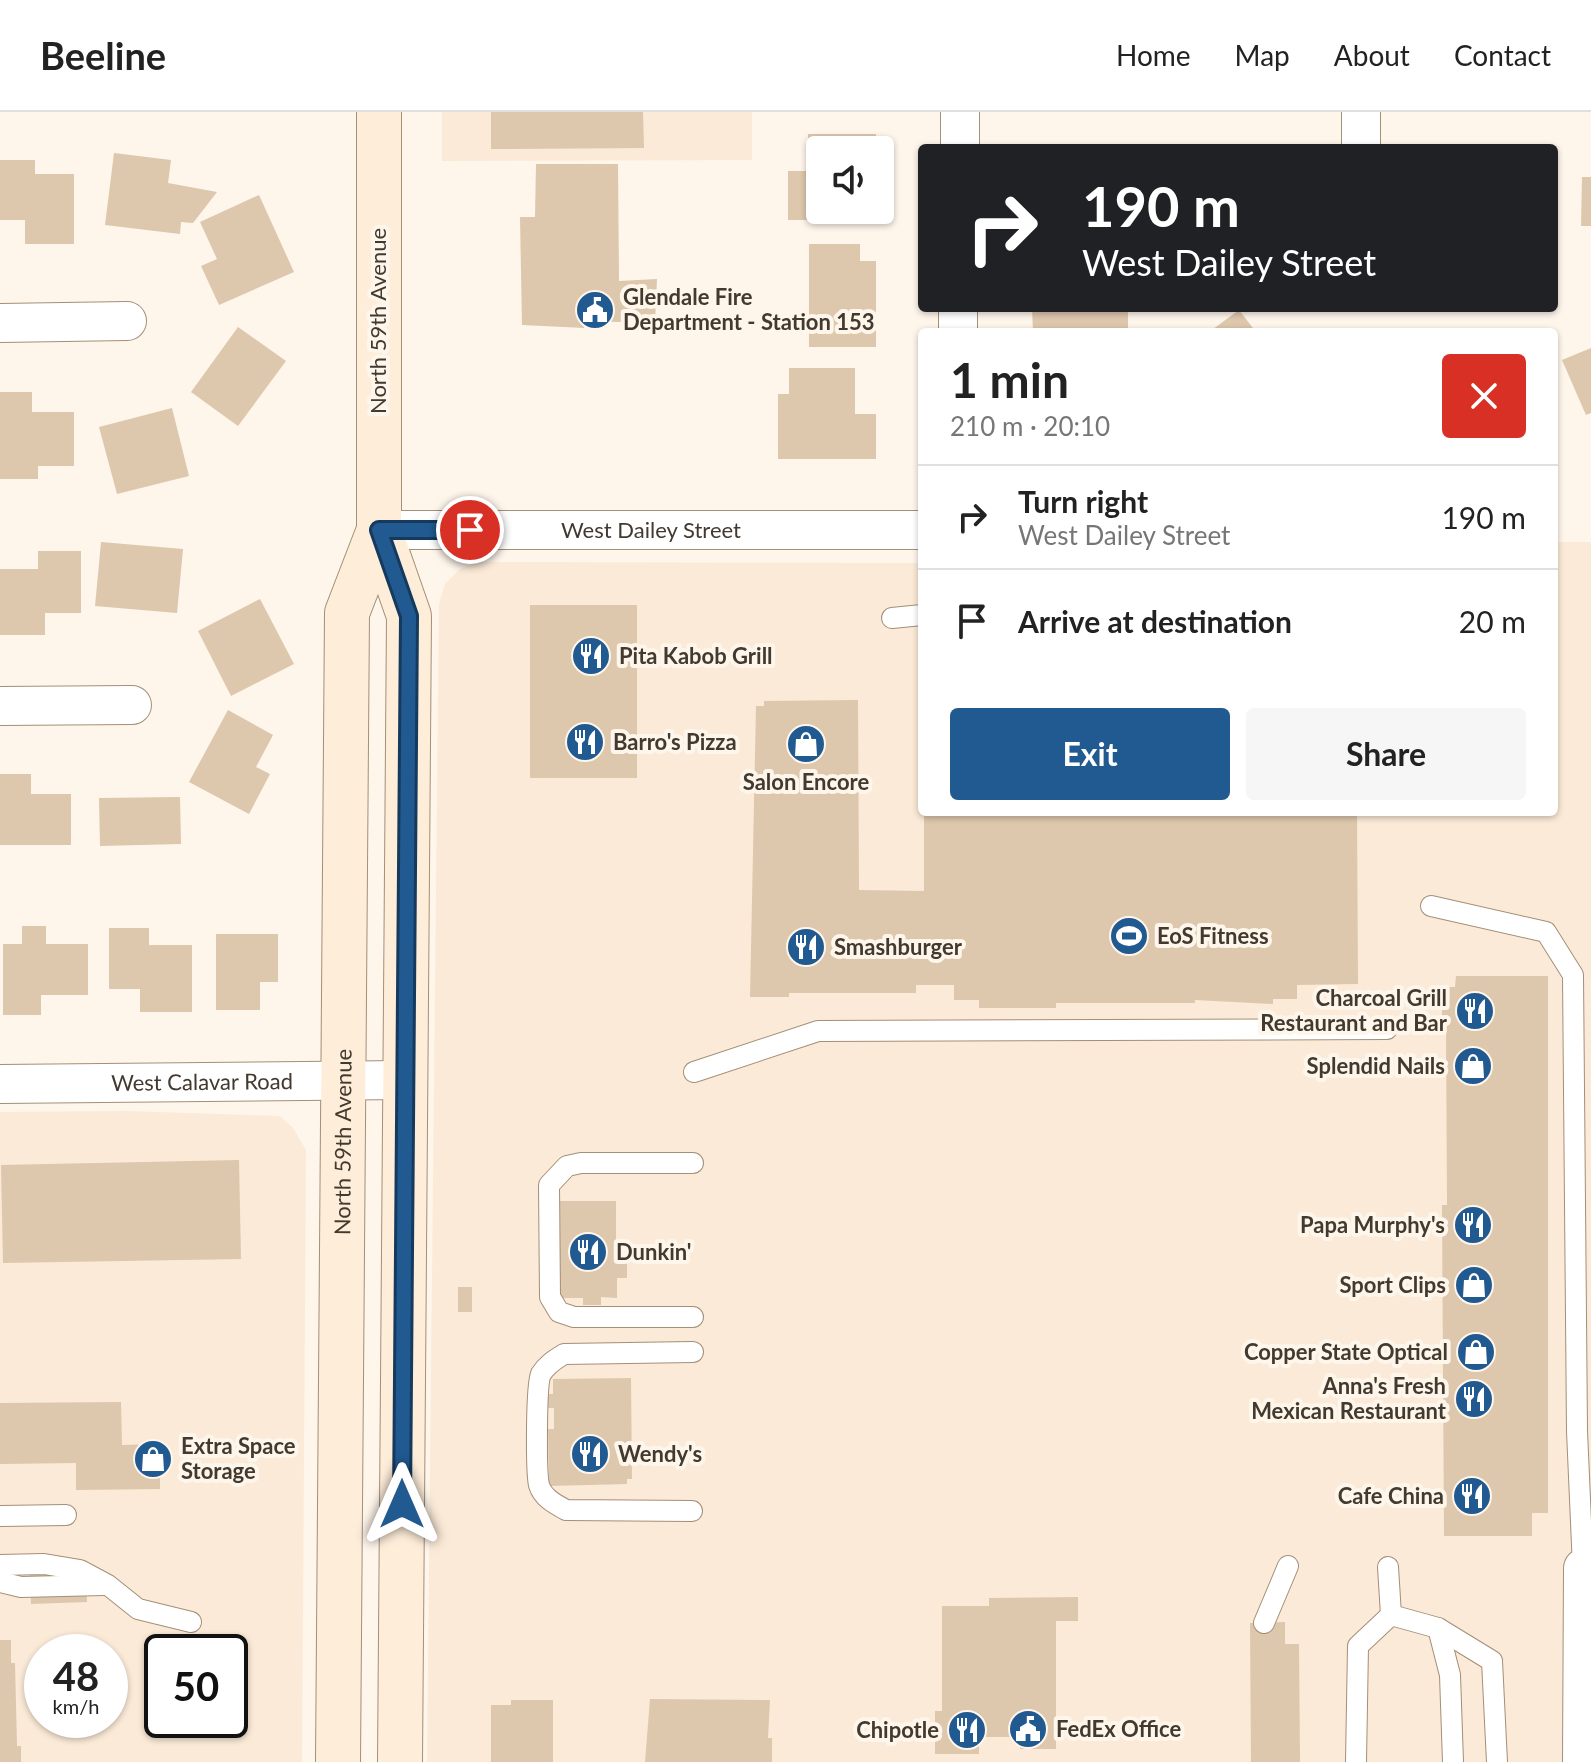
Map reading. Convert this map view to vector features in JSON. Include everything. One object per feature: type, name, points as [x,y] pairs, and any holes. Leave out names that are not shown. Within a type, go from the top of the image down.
[{"type":"main road","name":"North 59th Avenue","points":[[379,112],[379,530],[409,616],[400,1762]]},
{"type":"main road","name":"North 59th Avenue","points":[[338,1762],[347,613],[379,530]]},
{"type":"main road","points":[[341,1405],[364,1457],[365,1529],[370,1544],[378,1553],[402,1561]]},
{"type":"street","points":[[960,112],[960,144]]},
{"type":"street","points":[[1361,112],[1361,144]]},
{"type":"street","points":[[0,323],[127,321]]},
{"type":"street","name":"West Dailey Street","points":[[379,530],[918,530]]},
{"type":"street","points":[[0,706],[132,705]]},
{"type":"street","name":"West Calavar Road","points":[[0,1084],[403,1080]]},
{"type":"street","points":[[1582,1762],[1583,1568]]},
{"type":"lane","points":[[892,618],[918,615]]},
{"type":"lane","points":[[1431,906],[1546,932],[1573,975],[1577,1431],[1583,1568]]},
{"type":"lane","points":[[694,1072],[818,1031],[1387,1029]]},
{"type":"lane","points":[[693,1163],[581,1163],[567,1166],[549,1185],[550,1297],[559,1312],[574,1317],[693,1317]]},
{"type":"lane","points":[[692,1511],[566,1510],[550,1501],[539,1486],[537,1405],[540,1376],[564,1354],[693,1352]]},
{"type":"lane","points":[[0,1516],[66,1515]]},
{"type":"lane","points":[[0,1565],[44,1564],[80,1570],[108,1585],[138,1609],[191,1622]]},
{"type":"lane","points":[[1264,1623],[1288,1566]]},
{"type":"lane","points":[[1388,1567],[1391,1615]]},
{"type":"lane","points":[[0,1582],[21,1587],[108,1585]]},
{"type":"lane","points":[[1391,1615],[1438,1628],[1492,1661],[1497,1762]]},
{"type":"lane","points":[[1356,1762],[1358,1646],[1391,1615]]},
{"type":"lane","points":[[1438,1628],[1450,1675],[1453,1762]]},
{"type":"shaded area","points":[[442,112],[752,112],[752,160],[442,161]]},
{"type":"shaded area","points":[[1558,542],[1591,542],[1591,1762],[427,1762],[439,604],[445,584],[460,569],[477,562],[918,563],[918,816],[1558,816]]},
{"type":"shaded area","points":[[127,1111],[280,1116],[293,1128],[306,1150],[302,1762],[0,1762],[0,1112]]},
{"type":"building","points":[[491,112],[643,112],[644,148],[491,149]]},
{"type":"building","points":[[808,134],[876,134],[876,136]]},
{"type":"building","points":[[114,153],[171,160],[168,183],[217,192],[193,223],[181,222],[180,234],[105,225]]},
{"type":"building","points":[[0,160],[35,160],[35,174],[74,174],[74,244],[25,244],[25,220],[0,220]]},
{"type":"building","name":"Glendale Fire Department - Station 153","points":[[536,164],[618,164],[619,281],[657,279],[655,323],[584,321],[584,328],[522,325],[520,217],[535,217]]},
{"type":"building","points":[[788,171],[806,171],[806,220],[788,220]]},
{"type":"building","points":[[1582,177],[1591,177],[1591,226],[1581,226]]},
{"type":"building","points":[[259,195],[294,272],[219,305],[201,266],[217,259],[200,222]]},
{"type":"building","points":[[809,244],[860,244],[860,261],[876,261],[876,347],[809,347]]},
{"type":"building","points":[[1032,312],[1128,312],[1128,328],[1033,328]]},
{"type":"building","points":[[1241,312],[1253,328],[1214,328]]},
{"type":"building","points":[[238,327],[286,361],[238,426],[191,392]]},
{"type":"building","points":[[1591,348],[1591,413],[1586,415],[1562,360]]},
{"type":"building","points":[[789,368],[855,368],[855,414],[876,414],[876,459],[778,459],[778,394],[789,394]]},
{"type":"building","points":[[0,392],[32,392],[32,412],[74,412],[74,466],[38,466],[38,479],[0,479]]},
{"type":"building","points":[[172,408],[189,476],[117,494],[99,427]]},
{"type":"building","points":[[101,542],[183,549],[177,613],[95,606]]},
{"type":"building","points":[[38,551],[81,551],[81,613],[45,613],[45,635],[0,635],[0,569],[38,569]]},
{"type":"building","points":[[260,599],[294,664],[231,696],[198,631]]},
{"type":"building","points":[[530,605],[637,605],[637,778],[530,778]]},
{"type":"building","points":[[858,700],[859,890],[924,891],[924,816],[1357,816],[1358,984],[1297,985],[1297,999],[1273,999],[1273,1004],[1195,1000],[1195,1003],[1056,1003],[1056,1008],[979,1008],[979,1000],[954,1000],[954,985],[916,985],[916,993],[789,993],[789,997],[750,997],[756,706],[764,706],[764,701]]},
{"type":"building","points":[[228,710],[273,735],[256,767],[270,774],[249,814],[189,782]]},
{"type":"building","points":[[0,774],[31,774],[31,794],[71,794],[71,845],[0,845]]},
{"type":"building","points":[[180,797],[181,844],[100,846],[99,798]]},
{"type":"building","points":[[22,926],[46,926],[46,944],[88,944],[88,995],[41,995],[41,1015],[3,1015],[3,944],[22,944]]},
{"type":"building","points":[[109,928],[149,928],[149,945],[192,945],[192,1012],[140,1012],[140,989],[109,989]]},
{"type":"building","points":[[216,934],[278,934],[278,982],[260,982],[260,1010],[216,1010]]},
{"type":"building","points":[[1456,976],[1548,976],[1548,1513],[1532,1513],[1532,1536],[1444,1536],[1442,1205],[1447,1205],[1446,1027],[1442,1027],[1442,987],[1455,987]]},
{"type":"building","points":[[239,1160],[241,1259],[3,1263],[1,1165]]},
{"type":"building","name":"Dunkin'","points":[[558,1201],[616,1201],[616,1248],[627,1248],[627,1278],[617,1278],[617,1298],[601,1297],[601,1305],[583,1305],[583,1298],[557,1298]]},
{"type":"building","points":[[458,1287],[472,1287],[472,1312],[458,1312]]},
{"type":"building","name":"Wendy's","points":[[631,1378],[632,1479],[627,1479],[627,1484],[549,1486],[548,1429],[554,1429],[554,1408],[547,1408],[546,1394],[553,1394],[553,1379]]},
{"type":"building","points":[[121,1402],[122,1445],[160,1444],[160,1489],[76,1490],[76,1463],[0,1464],[0,1403]]},
{"type":"building","points":[[86,1564],[87,1602],[31,1604],[30,1566]]},
{"type":"building","points":[[1078,1597],[1078,1621],[1056,1621],[1056,1749],[1020,1749],[1020,1737],[979,1737],[979,1754],[935,1754],[935,1711],[942,1711],[942,1606],[989,1606],[989,1598]]},
{"type":"building","points":[[1285,1622],[1285,1644],[1299,1644],[1300,1762],[1251,1762],[1250,1623]]},
{"type":"building","points":[[0,1640],[11,1640],[11,1663],[15,1663],[17,1746],[21,1746],[21,1762],[0,1762]]},
{"type":"building","points":[[650,1699],[770,1700],[768,1738],[772,1738],[772,1762],[645,1762]]},
{"type":"building","points":[[511,1700],[553,1700],[553,1762],[491,1762],[491,1705],[511,1705]]},
{"type":"place","name":"Glendale Fire Department - Station 153","points":[[595,310]]},
{"type":"place","name":"Pita Kabob Grill","points":[[591,656]]},
{"type":"place","name":"Barro's Pizza","points":[[585,742]]},
{"type":"place","name":"Salon Encore","points":[[806,744]]},
{"type":"place","name":"EoS Fitness","points":[[1129,936]]},
{"type":"place","name":"Smashburger","points":[[806,947]]},
{"type":"place","name":"Charcoal Grill Restaurant and Bar","points":[[1475,1011]]},
{"type":"place","name":"Splendid Nails","points":[[1473,1066]]},
{"type":"place","name":"Papa Murphy's","points":[[1473,1225]]},
{"type":"place","name":"Dunkin'","points":[[588,1252]]},
{"type":"place","name":"Sport Clips","points":[[1474,1285]]},
{"type":"place","name":"Copper State Optical","points":[[1476,1352]]},
{"type":"place","name":"Anna's Fresh Mexican Restaurant","points":[[1474,1399]]},
{"type":"place","name":"Wendy's","points":[[590,1454]]},
{"type":"place","name":"Extra Space Storage","points":[[153,1459]]},
{"type":"place","name":"Cafe China","points":[[1472,1496]]},
{"type":"place","name":"FedEx Office","points":[[1028,1729]]},
{"type":"place","name":"Chipotle","points":[[967,1730]]},
{"type":"route","points":[[402,1504],[409,616],[379,530],[470,530]]}]
